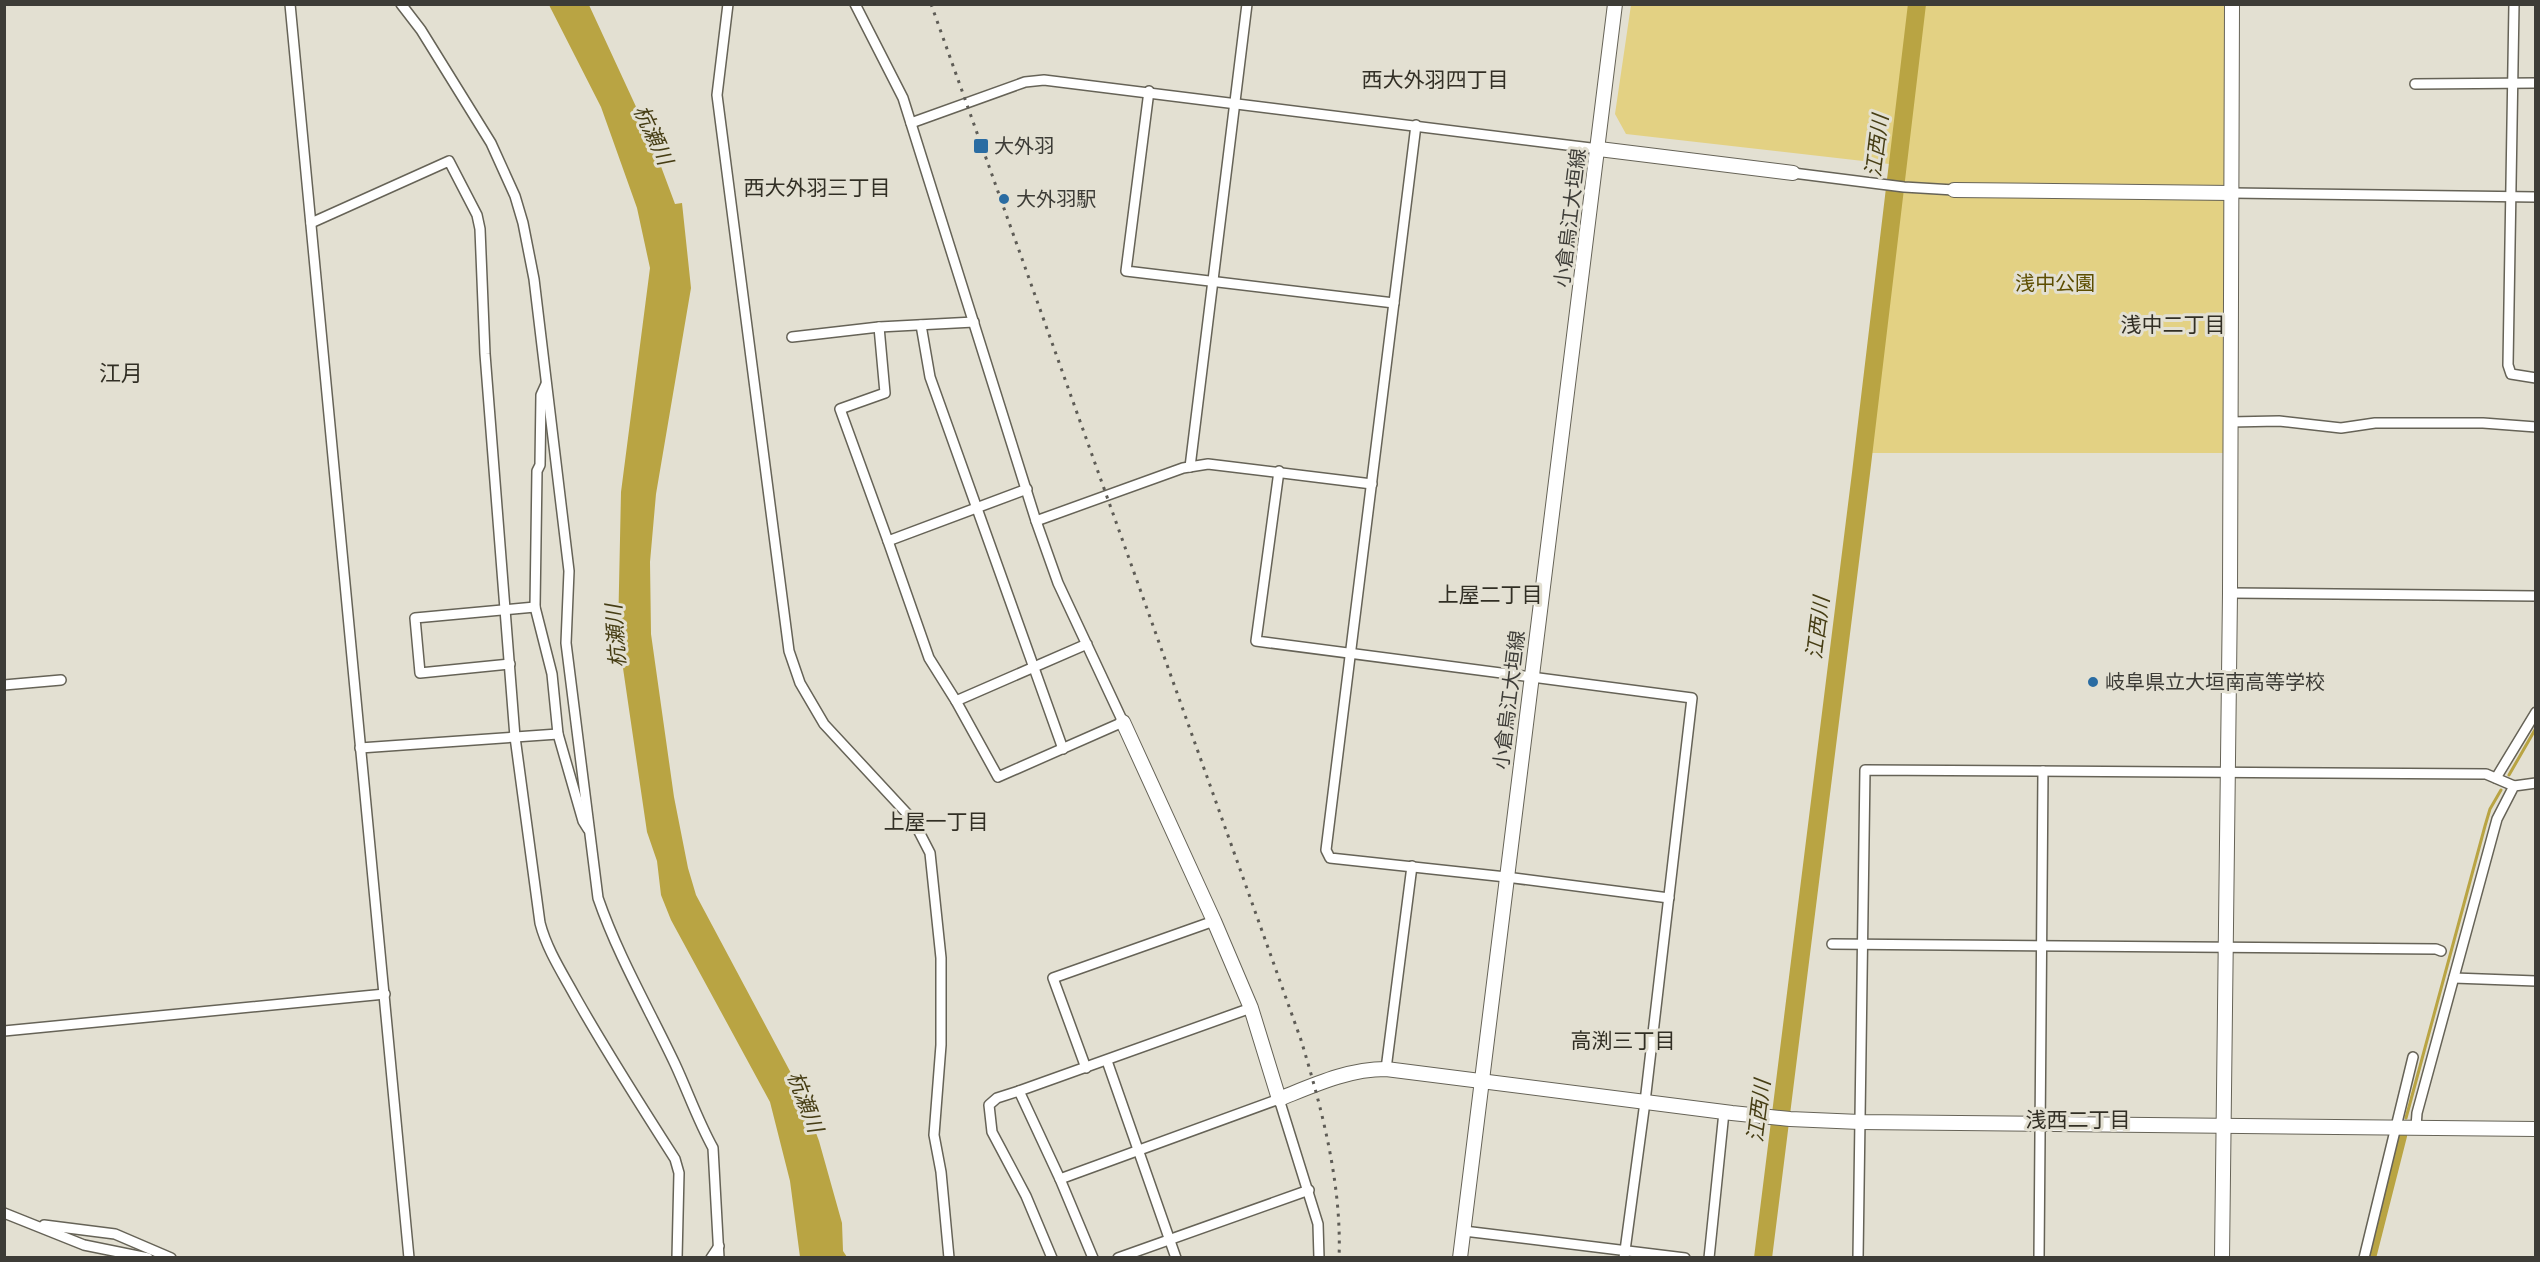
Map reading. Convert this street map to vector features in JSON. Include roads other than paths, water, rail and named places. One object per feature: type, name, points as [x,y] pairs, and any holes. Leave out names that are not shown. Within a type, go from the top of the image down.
[{"type":"street","points":[[290,4],[409,1257]]},
{"type":"street","points":[[401,4],[421,30],[491,143],[515,196],[534,279],[570,571],[567,643],[598,898],[611,935],[676,1066],[713,1148],[719,1257]]},
{"type":"street","points":[[728,4],[717,95],[789,651],[800,683],[824,724],[913,820],[930,853],[941,958],[941,1045],[934,1135],[941,1172],[949,1257]]},
{"type":"street","points":[[855,4],[903,98],[1036,521],[1058,583],[1214,921],[1251,1008],[1309,1190],[1318,1224],[1318,1257]]},
{"type":"street","points":[[1190,467],[1211,281],[1247,4]]},
{"type":"street","name":"小倉烏江大垣線","points":[[1460,1257],[1599,149],[1615,4]]},
{"type":"street","points":[[2222,1257],[2230,593],[2232,4]]},
{"type":"street","points":[[2514,4],[2508,365],[2511,374],[2535,378]]},
{"type":"street","points":[[911,123],[1026,82],[1044,80],[1904,187],[1954,190],[2535,197]]},
{"type":"street","points":[[2415,84],[2535,83]]},
{"type":"street","points":[[1149,92],[1126,271],[1394,303]]},
{"type":"street","points":[[1416,125],[1326,850],[1330,858],[1669,898]]},
{"type":"street","points":[[310,223],[449,161],[477,215],[480,229],[485,354],[515,737],[540,923],[544,937],[604,1049],[675,1160],[679,1173],[677,1257]]},
{"type":"street","points":[[792,337],[879,327],[974,321]]},
{"type":"street","points":[[921,325],[930,377],[1063,749]]},
{"type":"street","points":[[879,327],[885,393],[840,409],[929,658],[998,777],[1123,722]]},
{"type":"street","points":[[546,384],[541,395],[540,465],[537,471],[535,607],[552,674],[558,734],[583,821],[591,834]]},
{"type":"street","points":[[2230,422],[2279,422],[2341,428],[2375,423],[2483,423],[2535,427]]},
{"type":"street","points":[[1036,521],[1190,467],[1208,464],[1372,484]]},
{"type":"street","points":[[1279,471],[1256,641],[1692,698],[1625,1253]]},
{"type":"street","points":[[888,541],[1027,489]]},
{"type":"street","points":[[2230,593],[2535,596]]},
{"type":"street","points":[[510,664],[420,673],[415,618],[535,607]]},
{"type":"street","points":[[956,701],[1087,644]]},
{"type":"street","points":[[4,685],[61,680]]},
{"type":"street","points":[[2496,778],[2535,712]]},
{"type":"street","points":[[360,748],[558,734]]},
{"type":"street","points":[[1858,1257],[1865,770],[2486,774],[2514,786],[2535,783]]},
{"type":"street","points":[[2039,1257],[2043,771]]},
{"type":"street","points":[[2416,1127],[2417,1113],[2497,819],[2514,786]]},
{"type":"street","points":[[1386,1069],[1412,866]]},
{"type":"street","points":[[1086,1068],[1053,978],[1214,921]]},
{"type":"street","points":[[1832,944],[2436,949],[2441,951]]},
{"type":"street","points":[[2454,978],[2535,981]]},
{"type":"street","points":[[4,1031],[385,994]]},
{"type":"street","points":[[1052,1257],[1026,1196],[992,1132],[989,1105],[998,1098],[1251,1008]]},
{"type":"street","points":[[2364,1257],[2413,1057]]},
{"type":"street","points":[[1107,1061],[1176,1257]]},
{"type":"street","points":[[1060,1179],[1279,1100],[1317,1083],[1354,1072],[1386,1069],[1790,1119],[1860,1122],[2535,1129]]},
{"type":"street","points":[[1019,1091],[1093,1257]]},
{"type":"street","points":[[1708,1257],[1728,1113]]},
{"type":"street","points":[[1118,1257],[1309,1190]]},
{"type":"street","points":[[4,1213],[84,1245],[148,1257]]},
{"type":"street","points":[[29,1223],[115,1234],[171,1257]]},
{"type":"street","points":[[1464,1231],[1625,1253],[1685,1257]]},
{"type":"street","points":[[711,1257],[719,1246]]},
{"type":"waterway","name":"江西川","points":[[1763,1258],[1917,4]]},
{"type":"waterway","points":[[2509,775],[2536,728]]},
{"type":"waterway","points":[[2406,1118],[2485,826],[2490,809],[2501,790]]},
{"type":"waterway","points":[[2371,1258],[2402,1136]]},
{"type":"railway","points":[[931,4],[1301,1040],[1323,1120],[1334,1175],[1339,1258]]},
{"type":"place","name":"大外羽","points":[[981,146]]},
{"type":"place","name":"大外羽駅","points":[[1004,199]]},
{"type":"place","name":"岐阜県立大垣南高等学校","points":[[2093,682]]},
{"type":"district","name":"西大外羽四丁目","points":[[1435,80]]},
{"type":"district","name":"西大外羽三丁目","points":[[817,188]]},
{"type":"district","name":"浅中二丁目","points":[[2173,325]]},
{"type":"district","name":"江月","points":[[121,373]]},
{"type":"district","name":"上屋二丁目","points":[[1490,595]]},
{"type":"district","name":"上屋一丁目","points":[[936,822]]},
{"type":"district","name":"高渕三丁目","points":[[1623,1041]]},
{"type":"district","name":"浅西二丁目","points":[[2078,1120]]},
{"type":"water label","name":"杭瀬川","points":[[653,135]]},
{"type":"water label","name":"杭瀬川","points":[[616,636]]},
{"type":"water label","name":"杭瀬川","points":[[805,1102]]},
{"type":"park label","name":"浅中公園","points":[[2055,283]]}]
